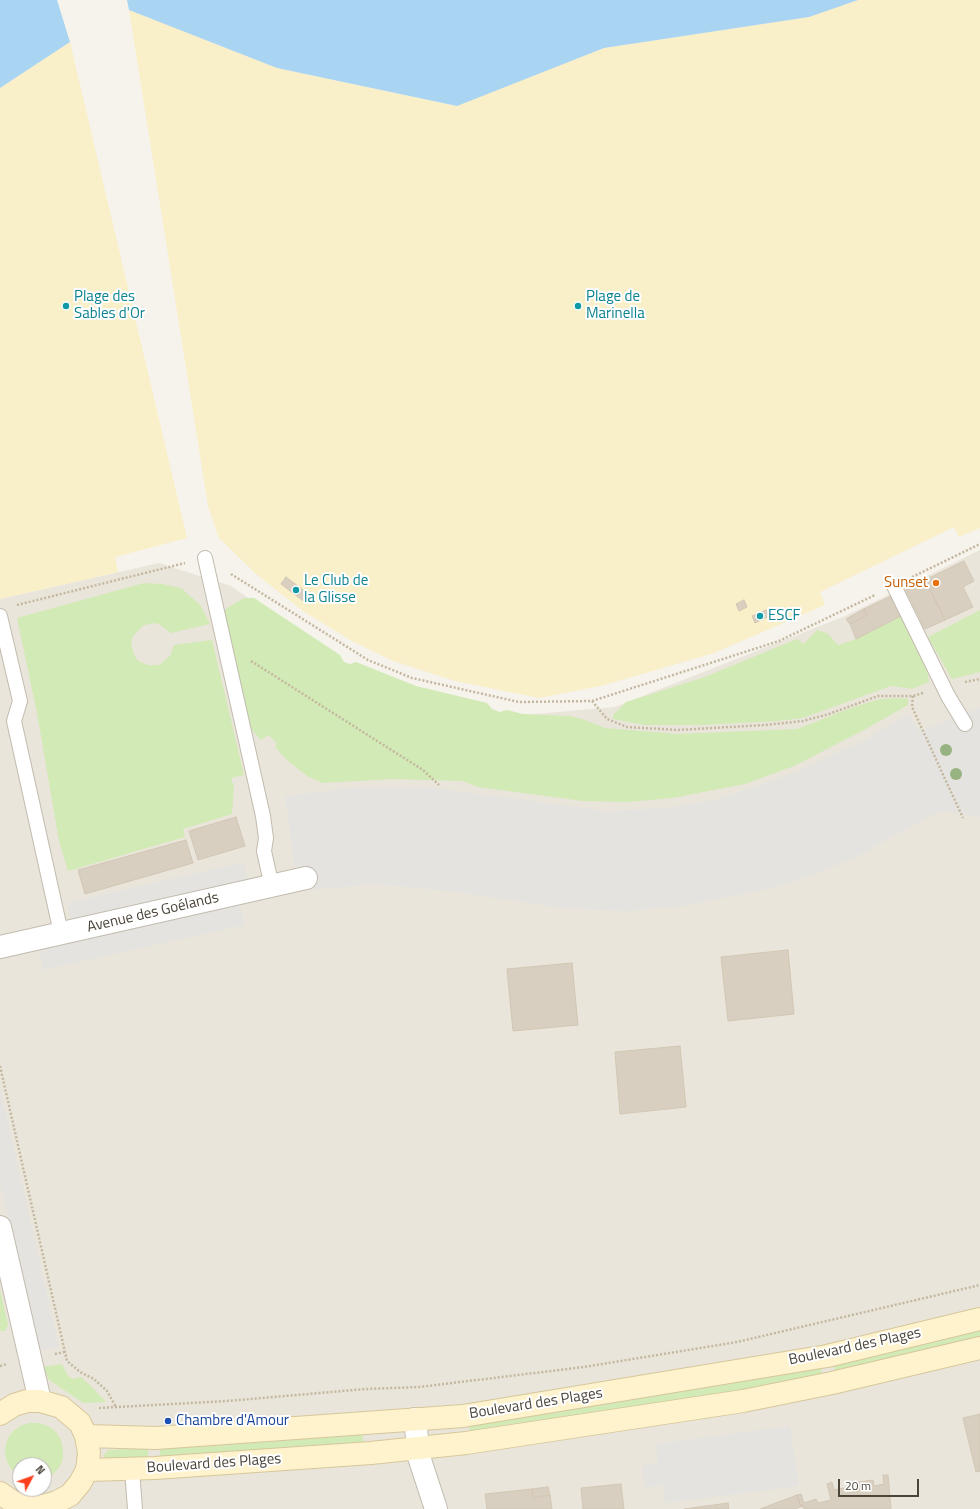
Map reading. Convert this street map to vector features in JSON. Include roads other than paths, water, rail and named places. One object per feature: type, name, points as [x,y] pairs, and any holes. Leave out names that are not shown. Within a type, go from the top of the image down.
[{"type":"main road","name":"Boulevard des Plages","points":[[86,1436],[156,1438],[463,1416],[827,1356],[980,1319]]},
{"type":"main road","name":"Boulevard des Plages","points":[[87,1470],[132,1469],[418,1449],[466,1443],[743,1401],[832,1383],[980,1348]]},
{"type":"main road","points":[[0,1493],[13,1502],[28,1506],[43,1506],[58,1502],[70,1495],[80,1483],[87,1470],[89,1453],[86,1436],[80,1423],[70,1413],[61,1407],[40,1400],[27,1401],[1,1410]]},
{"type":"street","name":"Avenue des Goélands","points":[[0,947],[272,887],[306,878]]},
{"type":"street","points":[[0,1227],[40,1400]]},
{"type":"street","points":[[415,1420],[418,1449],[436,1509]]},
{"type":"lane","points":[[204,558],[263,816],[266,838],[264,851],[272,887]]},
{"type":"lane","points":[[894,586],[948,696],[965,724]]},
{"type":"lane","points":[[0,616],[20,701],[14,721],[61,933]]},
{"type":"lane","points":[[132,1469],[135,1509]]},
{"type":"water","points":[[0,0],[57,0],[70,42],[0,88]]},
{"type":"water","points":[[127,0],[858,0],[809,17],[604,48],[457,106],[277,68],[129,10]]},
{"type":"place","name":"Plage des Sables d'Or","points":[[66,306]]},
{"type":"place","name":"Plage de Marinella","points":[[578,306]]},
{"type":"place","name":"Sunset","points":[[936,583]]},
{"type":"place","name":"Le Club de la Glisse","points":[[296,590]]},
{"type":"place","name":"ESCF","points":[[760,616]]},
{"type":"place","name":"Chambre d'Amour","points":[[168,1421]]}]
